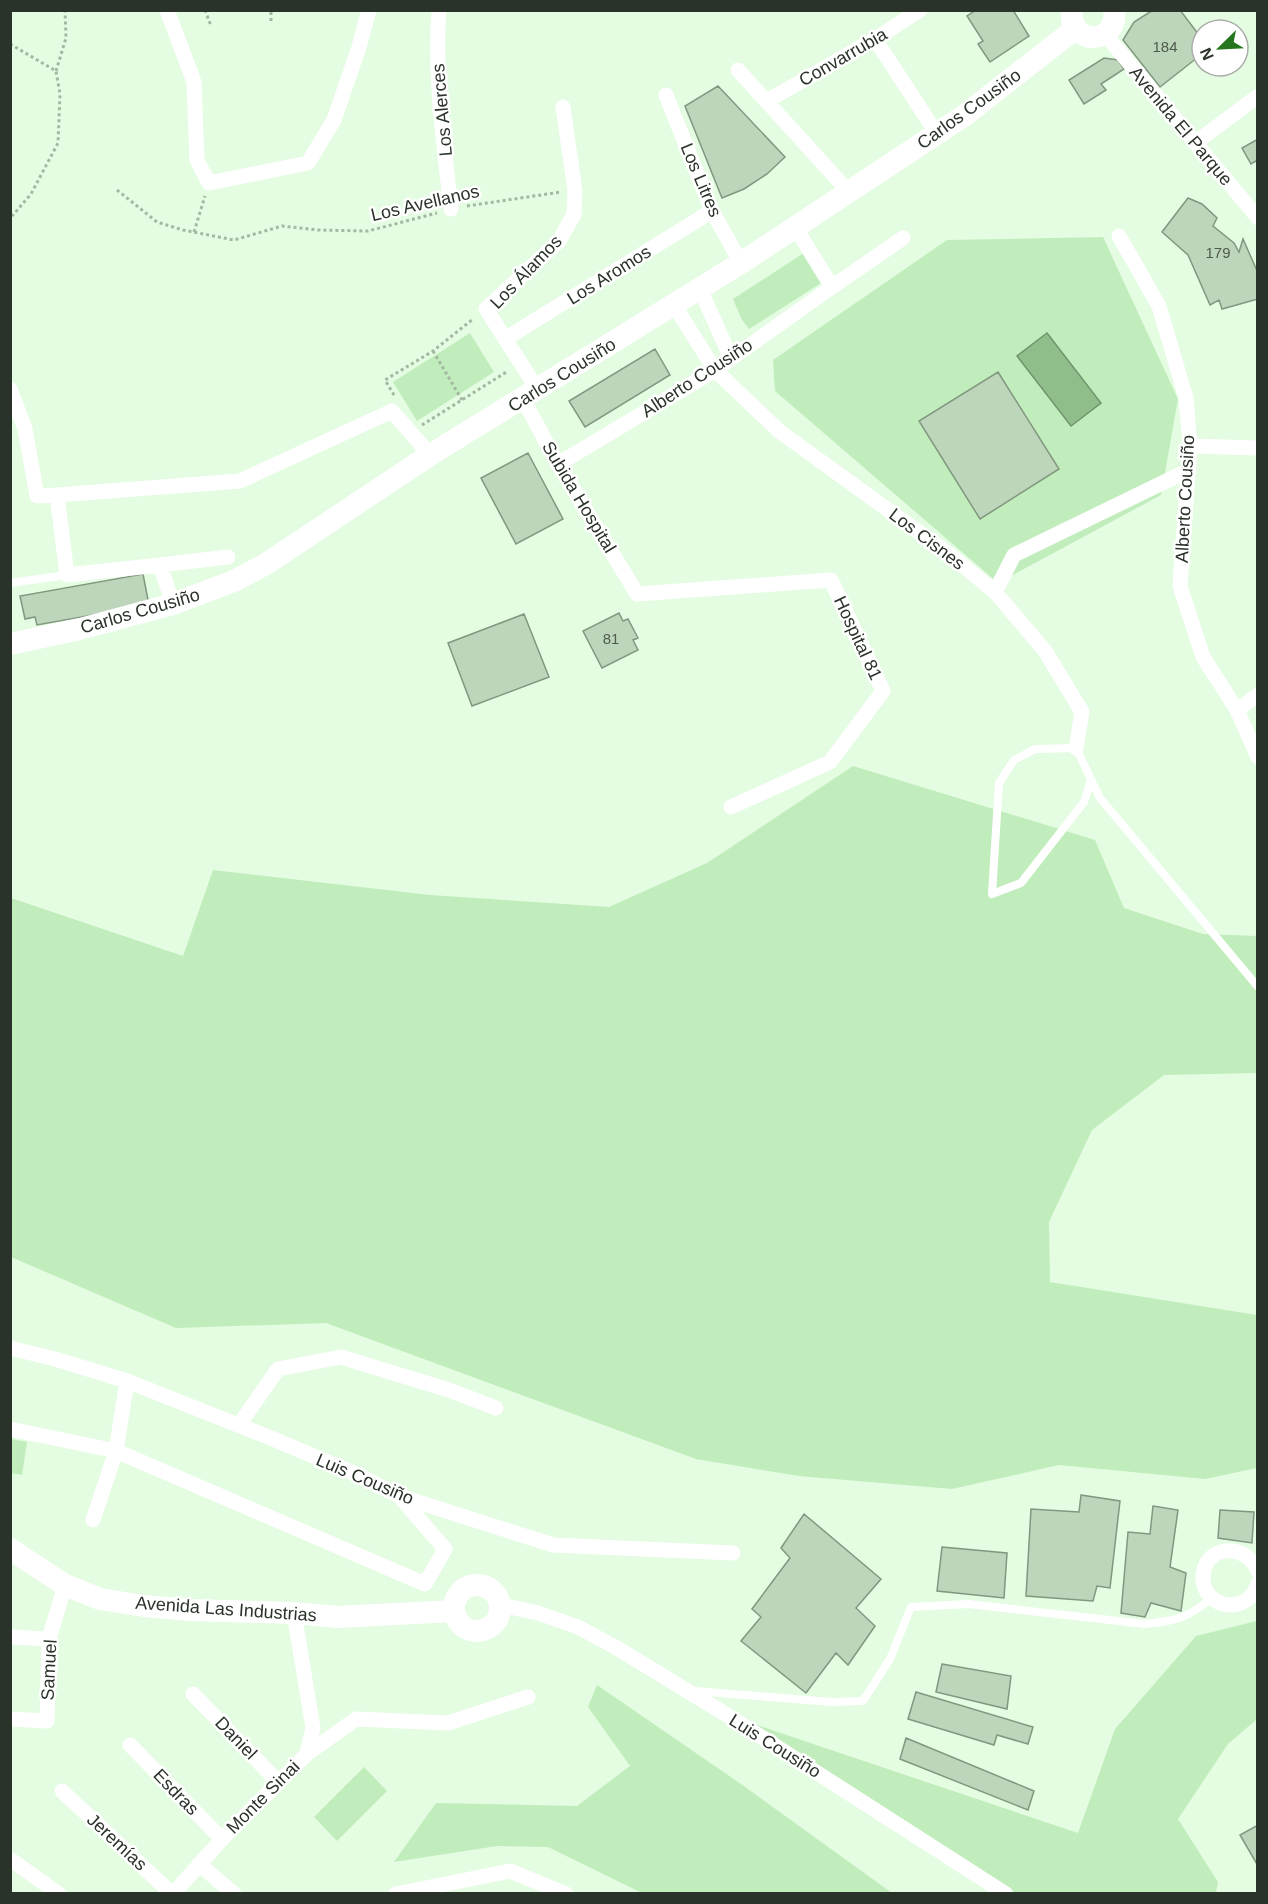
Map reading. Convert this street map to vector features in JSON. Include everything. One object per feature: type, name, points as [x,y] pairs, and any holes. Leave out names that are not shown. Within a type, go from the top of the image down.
[{"type":"main road","points":[[1072,15],[1081,34],[1089,37],[1097,37],[1115,20]]},
{"type":"main road","name":"Carlos Cousiño","points":[[10,644],[80,629],[173,604],[234,581],[266,564],[430,455],[741,263],[983,103],[1072,15]]},
{"type":"main road","name":"Avenida Las Industrias","points":[[10,1549],[65,1586],[100,1599],[144,1606],[337,1617],[454,1611]]},
{"type":"main road","points":[[482,1585],[495,1592],[501,1605],[498,1620],[488,1630],[473,1631],[460,1624],[454,1611],[457,1597],[467,1587],[482,1585]]},
{"type":"street","points":[[167,10],[194,82],[197,160],[209,183],[308,163],[334,120],[369,10]]},
{"type":"street","name":"Los Alerces","points":[[439,10],[438,84],[451,209]]},
{"type":"street","name":"Convarrubia","points":[[766,102],[875,39],[920,10]]},
{"type":"street","name":"Avenida El Parque","points":[[1115,20],[1195,143],[1252,201],[1257,219]]},
{"type":"street","points":[[875,39],[937,134]]},
{"type":"street","points":[[738,70],[849,192]]},
{"type":"street","name":"Los Litres","points":[[666,95],[712,211],[741,263]]},
{"type":"street","points":[[1195,143],[1257,96]]},
{"type":"street","name":"Los Álamos","points":[[530,394],[521,364],[486,309],[559,241],[574,214],[575,191],[563,107]]},
{"type":"street","name":"Los Aromos","points":[[506,339],[712,211]]},
{"type":"street","points":[[795,228],[832,287]]},
{"type":"street","name":"Alberto Cousiño","points":[[1119,236],[1159,306],[1186,398],[1190,446],[1180,586],[1203,657],[1238,710],[1257,757]]},
{"type":"street","name":"Alberto Cousiño","points":[[558,464],[715,370],[903,238]]},
{"type":"street","points":[[699,290],[731,358]]},
{"type":"street","name":"Los Cisnes","points":[[674,305],[715,370],[779,431],[949,554],[995,592],[1045,651],[1082,712],[1076,748]]},
{"type":"street","points":[[10,389],[25,429],[37,495],[240,481],[392,411],[430,455]]},
{"type":"street","name":"Subida Hospital","points":[[530,394],[558,464],[638,594]]},
{"type":"street","points":[[1190,446],[1257,448]]},
{"type":"street","points":[[995,592],[1014,555],[1189,470]]},
{"type":"street","points":[[57,495],[68,575],[228,557]]},
{"type":"street","points":[[160,565],[173,604]]},
{"type":"street","name":"Hospital 81","points":[[638,594],[831,580],[883,691],[830,762],[731,807]]},
{"type":"street","points":[[1238,710],[1257,695]]},
{"type":"street","name":"Luis Cousiño","points":[[10,1348],[55,1359],[127,1382],[239,1425],[358,1475],[399,1496],[553,1545],[733,1553]]},
{"type":"street","points":[[239,1425],[278,1369],[341,1358],[449,1390],[496,1408]]},
{"type":"street","points":[[93,1520],[116,1451],[127,1382]]},
{"type":"street","points":[[10,1429],[116,1451],[425,1584],[445,1549],[399,1496]]},
{"type":"street","points":[[1257,1571],[1247,1555],[1239,1551],[1223,1551],[1210,1560],[1203,1575],[1207,1591],[1219,1603],[1235,1605],[1244,1602],[1251,1596],[1257,1583]]},
{"type":"street","name":"Samuel","points":[[10,1719],[47,1721],[49,1639],[65,1586]]},
{"type":"street","name":"Luis Cousiño","points":[[501,1605],[538,1613],[578,1627],[615,1647],[727,1715],[1006,1893]]},
{"type":"street","name":"Monte Sinai","points":[[173,1893],[222,1839],[307,1754],[313,1728],[294,1613]]},
{"type":"street","points":[[10,1637],[49,1639]]},
{"type":"street","name":"Daniel","points":[[193,1694],[278,1782]]},
{"type":"street","points":[[307,1754],[356,1719],[448,1723],[528,1697]]},
{"type":"street","name":"Esdras","points":[[130,1744],[222,1839]]},
{"type":"street","name":"Jeremías","points":[[62,1791],[173,1893]]},
{"type":"street","points":[[10,1859],[58,1893]]},
{"type":"street","points":[[199,1864],[234,1893]]},
{"type":"street","points":[[396,1893],[510,1870],[566,1893]]},
{"type":"lane","points":[[10,583],[68,575]]},
{"type":"lane","points":[[1091,780],[1084,802],[1021,883],[992,894],[999,783],[1014,759],[1035,749],[1076,748],[1100,798],[1257,987]]},
{"type":"lane","points":[[685,1690],[832,1702],[863,1701],[890,1659],[911,1607],[968,1604],[1144,1624],[1171,1622],[1194,1612],[1212,1598]]},
{"type":"path","points":[[10,215],[13,215],[31,194],[58,143],[60,94],[56,71],[66,38],[65,10]]},
{"type":"path","points":[[205,10],[211,26]]},
{"type":"path","points":[[271,10],[271,21]]},
{"type":"path","points":[[10,44],[56,71]]},
{"type":"path","points":[[194,232],[209,183]]},
{"type":"path","name":"Los Avellanos","points":[[117,190],[157,222],[234,240],[282,226],[318,230],[368,231],[451,209],[575,191]]},
{"type":"path","points":[[392,411],[401,407],[385,380],[433,351],[486,309]]},
{"type":"path","points":[[433,351],[462,400]]},
{"type":"path","points":[[415,429],[521,364]]},
{"type":"shaded area","points":[[1103,237],[1178,399],[1161,495],[998,583],[775,391],[773,360],[947,240]]},
{"type":"shaded area","points":[[813,247],[829,278],[749,329],[742,320],[733,299]]},
{"type":"shaded area","points":[[470,333],[494,372],[417,421],[393,382]]},
{"type":"shaded area","points":[[1047,333],[1101,403],[1071,426],[1017,356]]},
{"type":"shaded area","points":[[853,766],[1095,840],[1124,908],[1203,934],[1257,936],[1257,1073],[1164,1075],[1092,1130],[1049,1222],[1050,1282],[1257,1315],[1257,1468],[1205,1479],[1059,1465],[952,1489],[799,1476],[696,1459],[326,1323],[176,1328],[11,1257],[11,898],[183,956],[213,870],[430,895],[609,907],[707,863]]},
{"type":"shaded area","points":[[11,1439],[27,1442],[22,1475],[11,1473]]},
{"type":"shaded area","points":[[1257,1621],[1257,1719],[1228,1744],[1178,1819],[1218,1882],[1216,1893],[1006,1893],[727,1715],[1078,1833],[1115,1729],[1196,1636]]},
{"type":"shaded area","points":[[597,1685],[741,1784],[892,1893],[642,1893],[548,1847],[497,1846],[394,1862],[436,1803],[577,1806],[630,1766],[588,1707]]},
{"type":"shaded area","points":[[364,1767],[387,1791],[337,1841],[314,1817]]},
{"type":"building","points":[[976,10],[1013,10],[1029,36],[990,62],[978,44],[983,41],[967,16]]},
{"type":"building","points":[[1153,10],[1180,10],[1190,23],[1190,63],[1160,87],[1123,40],[1134,22]]},
{"type":"building","points":[[1104,58],[1118,60],[1124,69],[1101,84],[1106,90],[1084,104],[1069,80]]},
{"type":"building","points":[[718,86],[785,157],[767,174],[744,189],[722,198],[685,106]]},
{"type":"building","points":[[1258,139],[1258,163],[1256,161],[1251,164],[1242,148]]},
{"type":"building","points":[[1188,198],[1202,204],[1217,218],[1213,226],[1234,243],[1239,252],[1243,239],[1258,273],[1258,299],[1222,309],[1219,300],[1210,305],[1188,255],[1162,232]]},
{"type":"building","points":[[655,349],[670,375],[585,427],[569,401]]},
{"type":"building","points":[[998,372],[1059,469],[980,519],[919,421]]},
{"type":"building","points":[[528,453],[563,519],[516,544],[481,478]]},
{"type":"building","points":[[143,574],[149,605],[37,625],[35,617],[25,619],[20,596]]},
{"type":"building","points":[[619,613],[623,621],[628,619],[638,638],[633,640],[638,650],[602,668],[583,631]]},
{"type":"building","points":[[524,614],[549,677],[472,706],[448,643]]},
{"type":"building","points":[[1081,1495],[1120,1501],[1110,1588],[1097,1586],[1093,1601],[1026,1596],[1031,1509],[1079,1512]]},
{"type":"building","points":[[1153,1506],[1178,1510],[1170,1567],[1186,1573],[1181,1611],[1151,1603],[1145,1617],[1121,1613],[1128,1532],[1150,1534]]},
{"type":"building","points":[[1220,1510],[1254,1512],[1252,1543],[1218,1538]]},
{"type":"building","points":[[804,1514],[881,1579],[856,1608],[875,1626],[848,1665],[836,1653],[806,1693],[741,1641],[761,1617],[752,1609],[790,1558],[781,1548]]},
{"type":"building","points":[[942,1547],[1007,1553],[1004,1598],[937,1591]]},
{"type":"building","points":[[942,1664],[1011,1676],[1007,1709],[936,1692]]},
{"type":"building","points":[[916,1692],[1033,1727],[1028,1744],[997,1735],[994,1745],[908,1719]]},
{"type":"building","points":[[906,1738],[1034,1791],[1028,1810],[900,1759]]},
{"type":"building","points":[[1258,1825],[1258,1866],[1240,1835]]}]
